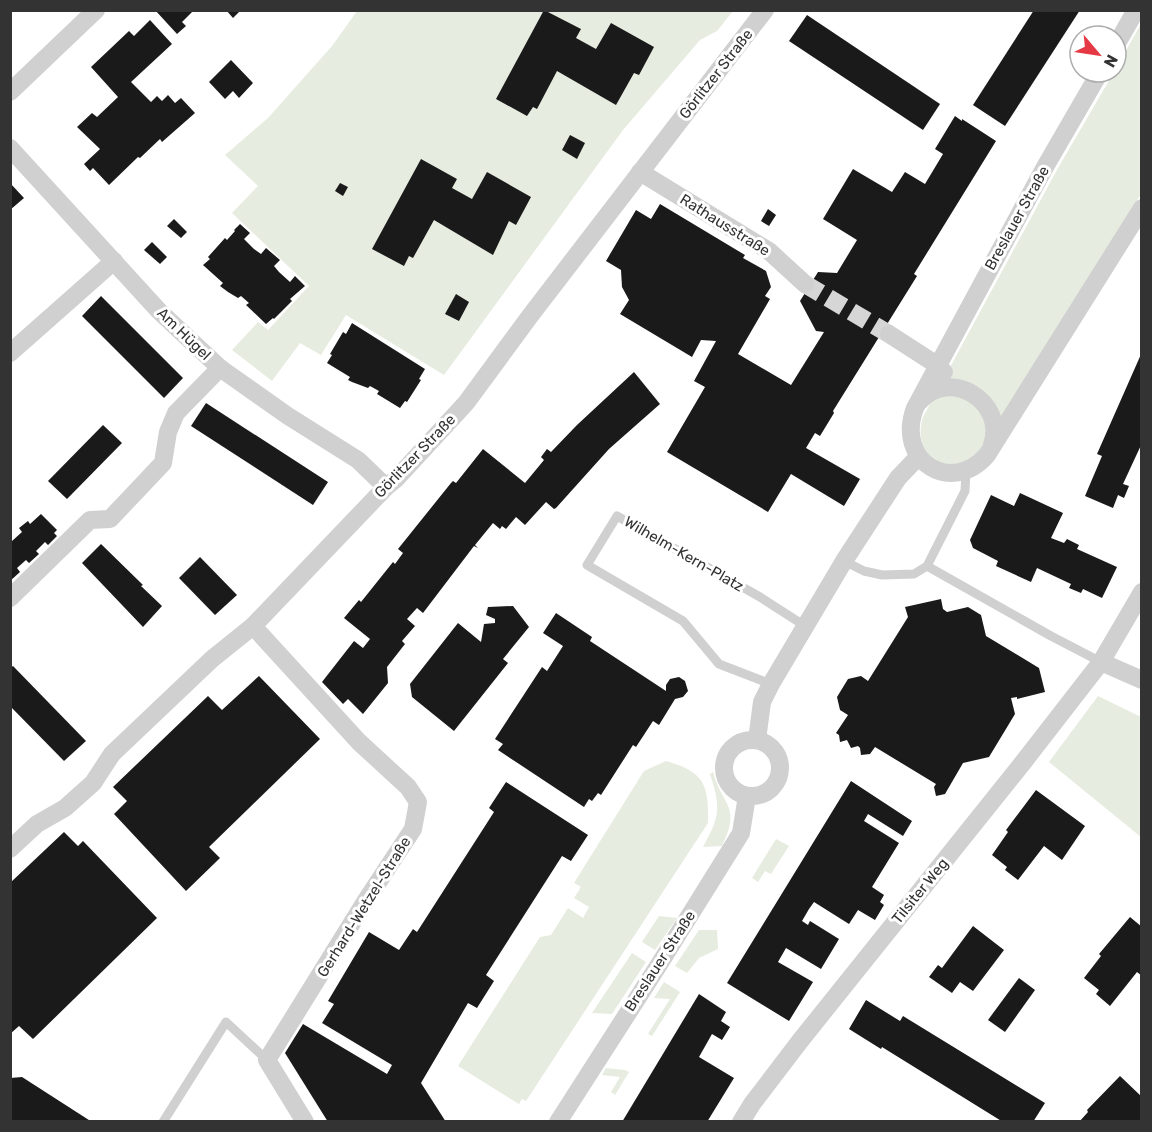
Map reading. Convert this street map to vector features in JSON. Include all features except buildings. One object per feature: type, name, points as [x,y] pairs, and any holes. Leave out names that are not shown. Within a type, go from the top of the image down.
[{"type":"street","points":[[10,92],[96,10]]},
{"type":"street","name":"Görlitzer Straße","points":[[10,849],[37,824],[65,808],[93,783],[112,754],[212,659],[253,626],[396,479],[466,403],[765,10]]},
{"type":"street","points":[[1128,24],[1136,10]]},
{"type":"street","name":"Breslauer Straße","points":[[918,457],[909,434],[910,420],[915,408],[1045,167],[1093,84]]},
{"type":"street","name":"Am Hügel","points":[[10,148],[159,311],[220,368],[288,416],[358,460],[386,487]]},
{"type":"street","name":"Rathausstraße","points":[[640,172],[769,251],[805,284]]},
{"type":"street","points":[[757,740],[762,702],[771,684],[844,561],[898,478],[918,457],[928,466],[940,472],[953,473],[974,467],[987,454],[1142,208]]},
{"type":"street","points":[[10,353],[114,261]]},
{"type":"street","points":[[889,334],[937,365],[960,388]]},
{"type":"street","points":[[10,598],[90,520],[110,519],[163,463],[168,432],[176,413],[220,368]]},
{"type":"street","points":[[915,408],[923,398],[947,387],[960,388],[973,393],[984,402],[992,414],[995,428],[993,442],[987,454]]},
{"type":"street","name":"Tilsiter Weg","points":[[741,1122],[800,1041],[1101,662],[1142,592]]},
{"type":"street","name":"Gerhard-Wetzel-Straße","points":[[253,626],[359,742],[408,787],[418,802],[413,829],[267,1060]]},
{"type":"street","points":[[1101,662],[1142,680]]},
{"type":"street","points":[[747,740],[765,742],[772,748],[780,763],[777,781],[772,788],[756,796],[747,796],[730,786],[725,778],[726,758],[737,743],[747,740]]},
{"type":"street","name":"Breslauer Straße","points":[[558,1122],[741,833],[747,796]]},
{"type":"street","points":[[267,1060],[305,1122]]},
{"type":"lane","points":[[844,561],[864,571],[882,575],[914,574],[927,566],[965,491],[966,471]]},
{"type":"lane","name":"Wilhelm-Kern-Platz","points":[[771,684],[719,664],[682,621],[587,565],[617,516],[760,597],[805,626]]},
{"type":"lane","points":[[927,566],[1101,662]]},
{"type":"lane","points":[[163,1122],[225,1022],[267,1060]]},
{"type":"shaded area","points":[[357,11],[733,11],[717,31],[700,40],[623,130],[444,375],[346,315],[321,355],[300,343],[272,381],[232,350],[258,322],[268,330],[309,286],[232,213],[258,186],[225,155],[268,118],[332,46]]},
{"type":"shaded area","points":[[1141,24],[1141,194],[980,450],[969,459],[957,464],[946,464],[936,460],[928,454],[922,444],[923,417],[1058,168],[1107,84],[1128,84],[1128,47]]},
{"type":"shaded area","points":[[1098,696],[1141,717],[1141,837],[1049,762]]},
{"type":"shaded area","points":[[666,761],[689,770],[702,782],[707,798],[708,823],[526,1101],[522,1099],[519,1104],[458,1066],[540,937],[551,935],[568,908],[583,918],[589,907],[574,898],[581,887],[574,883],[644,771]]},
{"type":"shaded area","points":[[713,772],[728,807],[730,822],[722,846],[703,847],[713,828],[717,812],[716,795],[710,774]]},
{"type":"shaded area","points":[[776,839],[789,846],[771,874],[765,871],[758,882],[752,878]]},
{"type":"shaded area","points":[[659,916],[677,918],[655,950],[642,942]]},
{"type":"shaded area","points":[[699,930],[717,930],[718,949],[699,958],[687,973],[675,966]]},
{"type":"shaded area","points":[[632,953],[646,962],[612,1014],[592,1013]]},
{"type":"shaded area","points":[[664,982],[680,992],[652,1036],[648,1034],[670,999],[654,998]]},
{"type":"shaded area","points":[[606,1068],[629,1072],[615,1095],[611,1092],[620,1077],[602,1075]]},
{"type":"tunnel","points":[[805,284],[889,334]]}]
